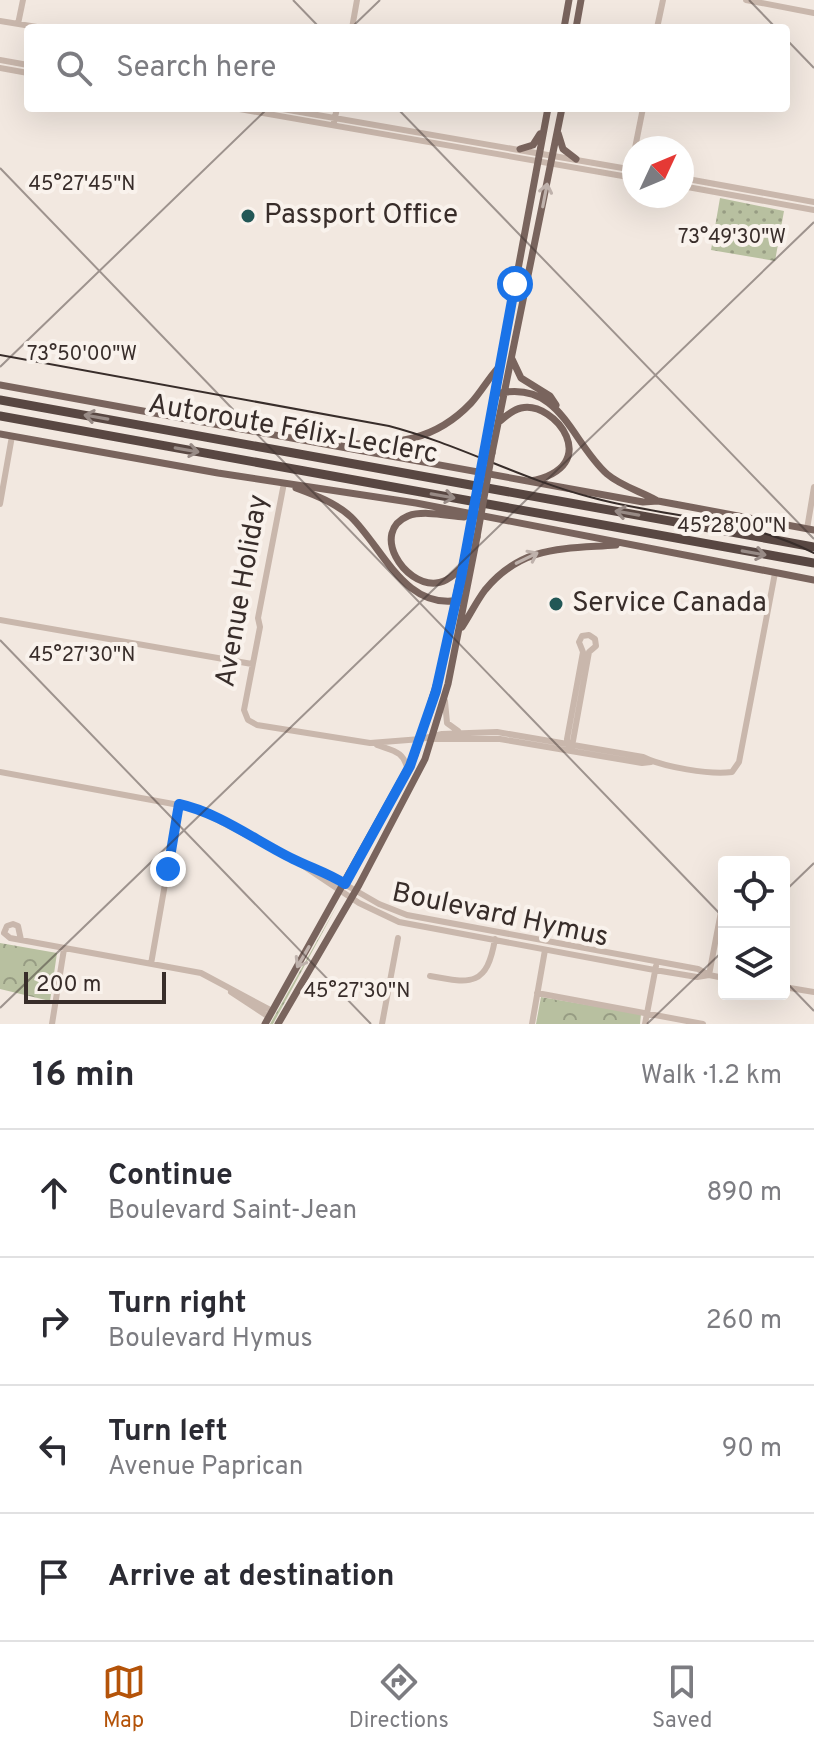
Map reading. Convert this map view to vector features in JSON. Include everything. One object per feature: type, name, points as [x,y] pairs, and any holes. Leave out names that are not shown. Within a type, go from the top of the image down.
[{"type":"highway","name":"Autoroute Félix-Leclerc","points":[[0,400],[814,547]]},
{"type":"highway","name":"Autoroute Félix-Leclerc","points":[[0,416],[814,563]]},
{"type":"main road","points":[[565,24],[569,0]]},
{"type":"main road","points":[[577,24],[581,0]]},
{"type":"main road","points":[[520,149],[535,143],[547,112]]},
{"type":"main road","points":[[488,452],[498,423],[500,366],[548,112]]},
{"type":"main road","points":[[278,1024],[414,783],[433,737],[459,633],[472,537],[499,394],[512,359],[561,112]]},
{"type":"main road","points":[[557,131],[563,149],[576,159]]},
{"type":"main road","points":[[512,359],[521,378],[550,396],[604,471],[616,481],[658,501]]},
{"type":"main road","points":[[332,444],[394,443],[425,435],[463,411],[500,366]]},
{"type":"main road","points":[[0,385],[332,444],[524,482],[643,502],[658,501],[810,529]]},
{"type":"main road","points":[[499,394],[530,393],[559,411]]},
{"type":"main road","points":[[498,423],[516,409],[534,408],[554,420],[566,437],[569,453],[563,467],[551,475],[524,482]]},
{"type":"main road","points":[[0,434],[390,499],[814,580]]},
{"type":"main road","points":[[284,483],[346,512],[414,591],[456,601],[465,597]]},
{"type":"main road","points":[[462,567],[440,582],[429,583],[417,578],[397,559],[392,547],[392,533],[402,520],[415,515],[482,517]]},
{"type":"main road","points":[[269,1017],[408,771],[436,691],[462,567],[472,537]]},
{"type":"main road","points":[[459,633],[487,589],[501,574],[523,559],[552,549],[623,545]]},
{"type":"street","points":[[18,24],[23,0]]},
{"type":"street","points":[[353,24],[357,0]]},
{"type":"street","points":[[658,24],[663,0]]},
{"type":"street","points":[[746,0],[814,13]]},
{"type":"street","points":[[0,21],[24,25]]},
{"type":"street","points":[[0,60],[24,64]]},
{"type":"street","points":[[0,68],[24,72]]},
{"type":"street","points":[[263,112],[520,149],[540,157]]},
{"type":"street","points":[[293,112],[334,122],[552,159],[622,176]]},
{"type":"street","points":[[334,122],[336,112]]},
{"type":"street","points":[[637,136],[642,112]]},
{"type":"street","points":[[552,159],[576,159],[622,167]]},
{"type":"street","points":[[694,181],[814,210]]},
{"type":"street","points":[[694,188],[791,202],[814,202]]},
{"type":"street","points":[[0,504],[12,436]]},
{"type":"street","name":"Avenue Holiday","points":[[284,483],[244,710],[249,722],[370,743],[461,732],[505,733],[569,746]]},
{"type":"street","points":[[810,529],[814,487]]},
{"type":"street","name":"Avenue Holiday","points":[[433,737],[500,739],[569,746],[725,773],[736,769],[775,573]]},
{"type":"street","points":[[0,620],[252,664]]},
{"type":"street","points":[[569,746],[586,652]]},
{"type":"street","points":[[445,698],[447,723],[461,732]]},
{"type":"street","points":[[370,743],[399,752],[408,771]]},
{"type":"street","name":"Boulevard Hymus","points":[[0,772],[179,804],[212,815],[343,887],[375,912],[399,922],[545,950],[600,956]]},
{"type":"street","points":[[151,964],[179,804]]},
{"type":"street","name":"Boulevard Hymus","points":[[353,894],[401,913],[600,956],[656,966],[698,969],[718,977]]},
{"type":"street","points":[[709,975],[718,928]]},
{"type":"street","points":[[430,976],[463,982],[476,979],[487,969],[496,932]]},
{"type":"street","points":[[382,1024],[398,938]]},
{"type":"street","points":[[21,940],[201,973],[269,1017]]},
{"type":"street","points":[[52,1024],[64,949]]},
{"type":"street","points":[[532,1024],[545,950]]},
{"type":"street","points":[[645,1024],[656,966]]},
{"type":"street","points":[[790,988],[814,992]]},
{"type":"street","points":[[537,993],[703,1024]]},
{"type":"green space","points":[[720,198],[784,211],[775,261],[711,250]]},
{"type":"green space","points":[[339,902],[273,1024],[270,1024]]},
{"type":"green space","points":[[0,943],[57,953],[50,1001],[0,989]]},
{"type":"green space","points":[[541,997],[641,1014],[640,1024],[536,1024]]},
{"type":"tram line","points":[[0,355],[389,426],[440,442],[564,490],[760,532],[814,553]]},
{"type":"place","name":"Passport Office","points":[[248,216]]},
{"type":"place","name":"Service Canada","points":[[556,604]]},
{"type":"route","points":[[168,869],[179,804],[212,815],[345,884],[410,766],[436,691],[452,625],[515,284]]}]
